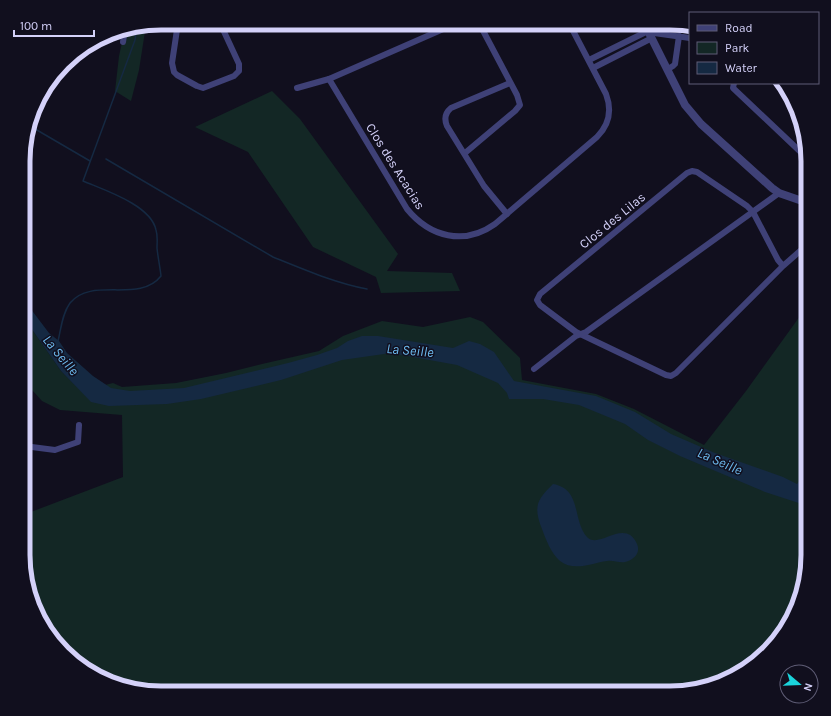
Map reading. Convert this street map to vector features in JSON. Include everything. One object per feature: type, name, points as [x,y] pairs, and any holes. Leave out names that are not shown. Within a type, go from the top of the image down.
[{"type":"street","points":[[177,30],[172,68],[177,75],[203,88],[234,76],[239,71],[239,64],[223,30]]},
{"type":"street","points":[[297,88],[329,79],[441,30]]},
{"type":"street","points":[[465,153],[518,109],[520,105],[519,100],[483,30]]},
{"type":"street","name":"Clos des Acacias","points":[[329,79],[407,209],[421,224],[434,231],[447,236],[469,236],[483,232],[490,228],[597,137],[604,128],[609,114],[608,100],[573,30]]},
{"type":"street","points":[[648,30],[681,98],[696,118],[772,188],[779,193],[801,201]]},
{"type":"street","points":[[589,60],[654,33],[689,38]]},
{"type":"street","points":[[123,42],[124,35]]},
{"type":"street","points":[[593,68],[650,35]]},
{"type":"street","points":[[668,69],[675,64],[679,36]]},
{"type":"street","points":[[506,214],[484,186],[465,153],[446,126],[445,118],[451,108],[510,83]]},
{"type":"street","points":[[734,84],[733,88],[801,152]]},
{"type":"street","name":"Clos des Lilas","points":[[782,266],[753,212],[747,206],[697,172],[692,171],[687,173],[546,289],[537,300],[540,305],[576,332],[666,375],[673,375],[782,266],[801,250]]},
{"type":"street","points":[[534,369],[576,336],[582,334],[779,193]]},
{"type":"street","points":[[30,447],[52,450],[78,442],[79,424]]},
{"type":"green space","points":[[145,31],[139,70],[131,101],[115,91],[119,56],[124,35]]},
{"type":"green space","points":[[272,91],[300,119],[398,254],[387,271],[452,273],[460,291],[381,293],[376,277],[313,247],[248,152],[195,127]]},
{"type":"green space","points":[[801,315],[801,563],[794,597],[779,628],[763,648],[743,664],[712,679],[678,686],[153,686],[111,676],[81,659],[68,648],[52,628],[34,589],[30,563],[30,512],[123,477],[122,415],[60,410],[42,401],[30,388],[30,327],[61,371],[81,391],[113,383],[122,387],[176,383],[226,373],[319,351],[343,336],[382,321],[423,327],[470,317],[483,322],[520,358],[522,380],[596,394],[634,409],[704,445],[746,391]]},
{"type":"water","name":"La Seille","points":[[30,308],[49,333],[59,341],[67,353],[93,376],[111,388],[130,391],[184,388],[317,355],[337,348],[348,341],[362,336],[378,336],[453,348],[469,341],[480,344],[494,352],[514,381],[596,396],[635,412],[671,434],[715,453],[783,477],[797,484],[800,480],[801,468],[801,504],[765,492],[680,456],[648,440],[625,424],[579,405],[543,399],[509,399],[507,393],[498,383],[457,365],[391,353],[342,360],[281,380],[201,399],[167,404],[109,406],[91,402],[61,371],[30,327]]},
{"type":"water","points":[[801,372],[801,390],[800,387]]},
{"type":"water","points":[[553,484],[562,487],[573,498],[579,522],[587,537],[592,540],[598,540],[619,533],[626,533],[632,536],[637,544],[638,550],[636,556],[625,562],[607,561],[583,566],[571,566],[560,561],[549,546],[539,521],[537,509],[540,499]]},
{"type":"waterway","name":"La Seille","points":[[58,341],[63,317],[67,307],[79,295],[90,291],[128,290],[141,288],[152,284],[161,276],[157,248],[157,234],[152,221],[145,213],[126,200],[83,181],[135,40],[136,32]]},
{"type":"waterway","points":[[34,128],[90,161]]},
{"type":"waterway","points":[[106,159],[273,257],[307,271],[367,289]]}]
